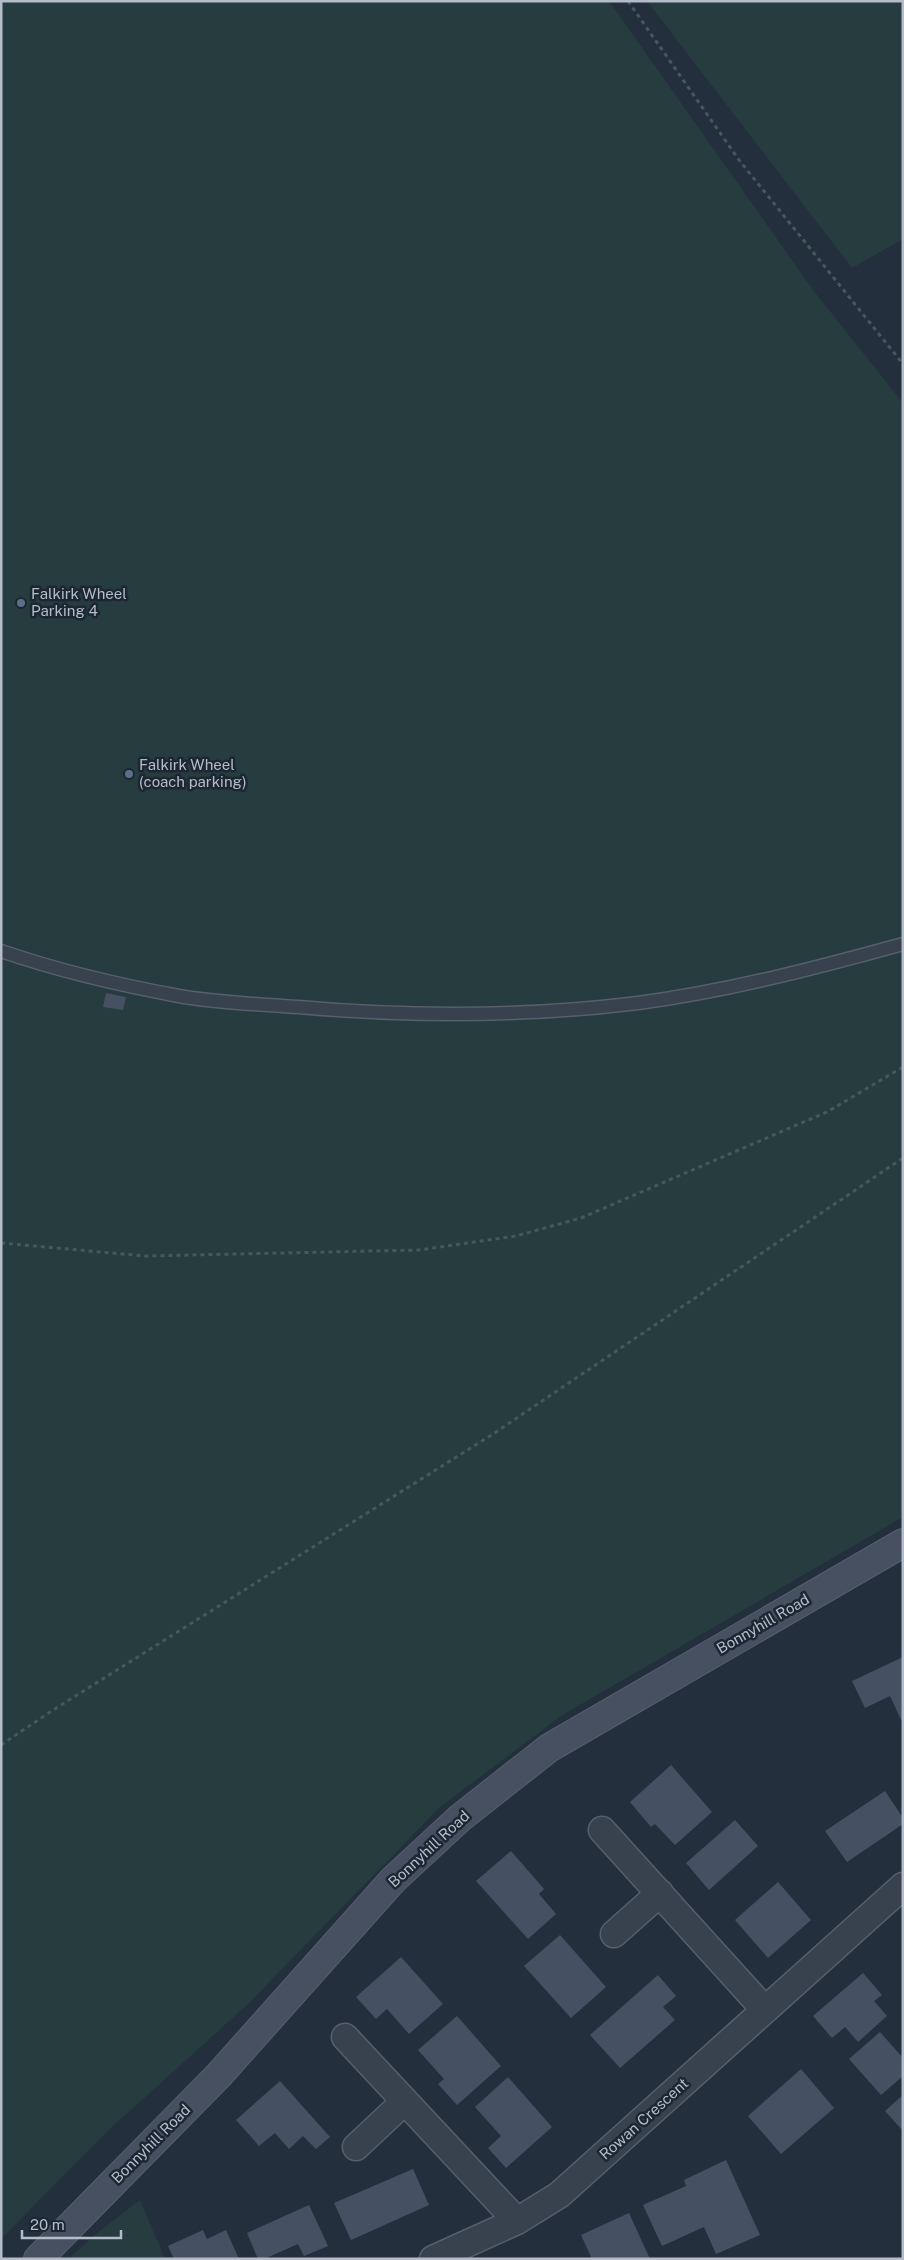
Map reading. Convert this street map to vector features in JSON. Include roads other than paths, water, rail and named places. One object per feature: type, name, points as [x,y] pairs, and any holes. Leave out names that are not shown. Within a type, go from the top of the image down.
[{"type":"main road","name":"Bonnyhill Road","points":[[38,2259],[219,2076],[393,1880],[460,1818],[549,1748],[903,1543]]},
{"type":"street","points":[[602,1830],[765,2010]]},
{"type":"street","name":"Rowan Crescent","points":[[432,2259],[517,2221],[559,2195],[903,1886]]},
{"type":"street","points":[[614,1934],[660,1893]]},
{"type":"street","points":[[345,2037],[517,2221]]},
{"type":"street","points":[[356,2147],[405,2101]]},
{"type":"lane","points":[[1,951],[51,968],[181,997],[359,1012],[447,1015],[545,1011],[638,1003],[729,988],[903,944]]},
{"type":"place","name":"Falkirk Wheel Parking 4","points":[[21,603]]},
{"type":"place","name":"Falkirk Wheel (coach parking)","points":[[129,774]]}]
